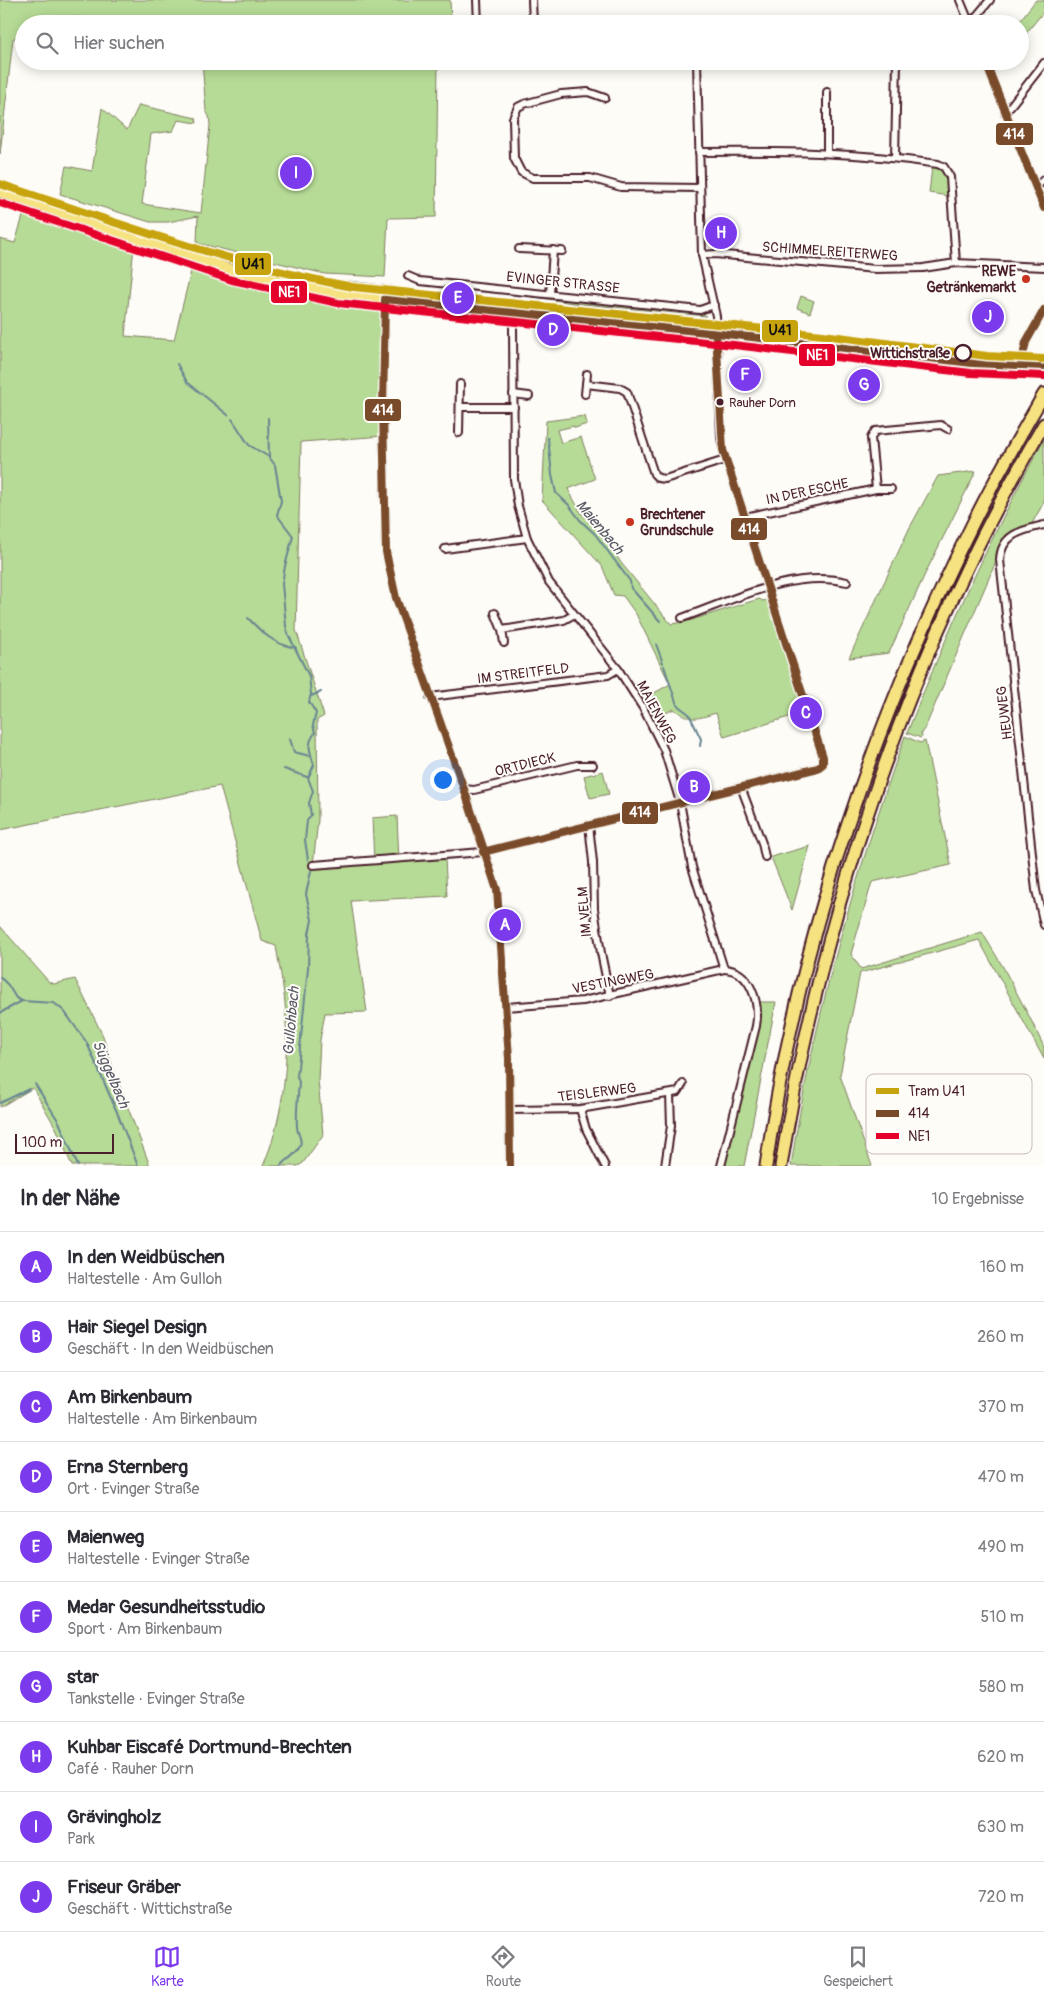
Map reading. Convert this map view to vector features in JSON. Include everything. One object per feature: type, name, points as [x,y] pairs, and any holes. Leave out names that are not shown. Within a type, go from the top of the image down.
[{"type":"highway","points":[[766,1166],[798,998],[817,927],[860,789],[886,719],[943,585],[975,519],[1044,394]]},
{"type":"highway","points":[[781,1166],[801,1058],[818,987],[852,864],[882,775],[917,682],[948,610],[1007,491],[1044,424]]},
{"type":"main road","points":[[0,192],[235,271],[305,287],[385,300],[716,334],[972,363],[1042,366]]},
{"type":"street","points":[[477,0],[478,15]]},
{"type":"street","points":[[532,0],[533,15]]},
{"type":"street","points":[[960,0],[966,15]]},
{"type":"street","points":[[978,15],[990,0]]},
{"type":"street","points":[[1005,113],[1044,63]]},
{"type":"street","points":[[313,865],[483,852],[818,768],[823,764],[823,757],[809,712],[725,460],[720,438],[714,305],[702,255],[698,70]]},
{"type":"street","points":[[895,158],[897,70]]},
{"type":"street","points":[[988,70],[1044,208]]},
{"type":"street","points":[[605,98],[588,92],[561,94],[518,107],[513,118],[514,158],[520,172],[533,178],[590,178],[621,187],[700,188]]},
{"type":"street","points":[[827,92],[827,152]]},
{"type":"street","points":[[699,152],[827,152],[938,164],[950,177],[956,263],[1044,267]]},
{"type":"street","points":[[1036,188],[1044,179]]},
{"type":"street","points":[[519,249],[562,251]]},
{"type":"street","points":[[550,294],[554,250]]},
{"type":"street","name":"SCHIMMELREITERWEG","points":[[702,255],[715,254],[875,269],[923,268],[956,263]]},
{"type":"street","name":"EVINGER STRASSE","points":[[408,276],[420,282],[700,310],[714,305]]},
{"type":"street","points":[[385,300],[383,409],[386,552],[396,598],[464,790],[483,852],[493,875],[498,898],[509,1058],[510,1166]]},
{"type":"street","points":[[1021,365],[1026,342],[1044,310]]},
{"type":"street","name":"MAIENWEG","points":[[513,326],[515,489],[520,518],[527,538],[548,582],[618,669],[644,708],[664,750],[680,802],[692,867],[724,969]]},
{"type":"street","points":[[585,394],[587,374]]},
{"type":"street","points":[[459,433],[460,384]]},
{"type":"street","points":[[586,384],[620,388],[627,392],[654,474],[658,478],[665,479],[725,460]]},
{"type":"street","points":[[513,394],[529,396]]},
{"type":"street","points":[[460,407],[514,407]]},
{"type":"street","points":[[876,489],[871,438],[875,431],[941,425],[948,429]]},
{"type":"street","name":"IN DER ESCHE","points":[[744,517],[876,489],[891,489]]},
{"type":"street","name":"HEUWEG","points":[[1044,525],[1021,531],[1009,538],[1003,545],[1000,560],[1036,890],[1044,925]]},
{"type":"street","points":[[445,549],[527,538]]},
{"type":"street","points":[[682,618],[768,587],[805,579],[830,578],[847,582]]},
{"type":"street","points":[[495,613],[502,630],[504,643]]},
{"type":"street","points":[[502,630],[564,620],[573,614]]},
{"type":"street","name":"IM STREITFELD","points":[[430,697],[608,676],[618,669]]},
{"type":"street","name":"ORTDIECK","points":[[464,790],[474,790],[577,765],[593,765]]},
{"type":"street","points":[[741,787],[765,856]]},
{"type":"street","name":"IM VELM","points":[[589,825],[593,862],[594,909],[610,996]]},
{"type":"street","points":[[721,1166],[758,1016],[757,1002],[742,975],[734,969],[724,969]]},
{"type":"street","name":"VESTINGWEG","points":[[506,1006],[573,1002],[610,996],[724,969]]},
{"type":"street","name":"TEISLERWEG","points":[[509,1110],[580,1109],[670,1094],[678,1092],[683,1084]]},
{"type":"street","points":[[665,1166],[671,1126],[670,1094]]},
{"type":"street","points":[[580,1109],[586,1129],[606,1166]]},
{"type":"green space","points":[[0,0],[450,0],[451,15],[15,15],[15,38],[13,39],[0,154]]},
{"type":"green space","points":[[1036,0],[1044,0],[1044,11],[1029,30],[1029,15],[1024,15]]},
{"type":"green space","points":[[203,70],[438,70],[436,217],[388,218],[385,277],[325,274],[197,243],[198,216],[168,222],[150,222],[60,194],[66,166],[92,171],[102,108],[127,130],[139,105],[196,118],[197,123],[178,120],[173,131],[151,134],[142,204],[201,213],[210,125],[209,116],[206,111]]},
{"type":"green space","points":[[932,167],[941,171],[946,177],[949,196],[929,193]]},
{"type":"green space","points":[[26,206],[135,236],[125,336],[174,340],[194,259],[385,299],[384,436],[301,442],[296,630],[324,716],[317,720],[318,820],[313,865],[374,863],[372,818],[397,816],[399,862],[445,858],[447,896],[351,901],[367,1012],[325,1013],[320,1040],[318,1080],[323,1135],[303,1163],[298,1166],[263,1166],[275,1132],[285,1077],[285,1003],[276,946],[262,941],[220,786],[0,830],[0,239],[15,243]]},
{"type":"green space","points":[[200,251],[254,268],[310,282],[408,294],[408,297],[343,290],[246,270],[204,255]]},
{"type":"green space","points":[[251,263],[316,277],[399,287],[398,290],[316,279]]},
{"type":"green space","points":[[515,294],[702,313],[706,316],[573,303]]},
{"type":"green space","points":[[801,296],[814,301],[810,313],[797,308]]},
{"type":"green space","points":[[508,305],[703,324],[703,327],[508,307]]},
{"type":"green space","points":[[744,329],[846,340],[911,350],[786,337],[769,332]]},
{"type":"green space","points":[[830,334],[912,342],[912,346]]},
{"type":"green space","points":[[585,416],[587,424],[575,428],[574,426],[557,430],[561,443],[581,437],[595,479],[568,489],[581,513],[599,531],[622,564],[671,624],[685,622],[759,599],[767,600],[805,712],[724,737],[716,713],[703,717],[689,718],[674,709],[655,718],[644,699],[670,684],[636,614],[623,596],[614,595],[602,566],[542,500],[546,421]]},
{"type":"green space","points":[[1044,439],[1044,502],[1029,529],[1003,545],[925,728],[921,733],[922,737],[907,733],[971,584],[1006,511]]},
{"type":"green space","points":[[976,471],[925,574],[889,653],[849,658],[909,529],[938,476]]},
{"type":"green space","points":[[905,736],[920,743],[925,741],[951,865],[872,882],[851,954],[861,969],[982,932],[1030,1018],[1044,1047],[1044,1059],[979,940],[860,973],[840,1075],[866,1149],[866,1154],[868,1154],[872,1166],[791,1166],[811,1056],[824,1002],[853,895]]},
{"type":"green space","points":[[603,771],[609,794],[590,798],[584,776]]},
{"type":"green space","points":[[810,846],[792,910],[771,857]]},
{"type":"green space","points":[[0,926],[49,982],[54,984],[75,979],[103,1036],[150,1166],[72,1166],[57,1130],[33,1088],[0,1107]]},
{"type":"green space","points":[[757,1002],[776,1002],[744,1166],[721,1166],[756,1026]]},
{"type":"waterway","name":"Gullohbach","points":[[177,364],[187,382],[228,415]]},
{"type":"waterway","points":[[268,418],[269,457]]},
{"type":"waterway","name":"Gullohbach","points":[[232,419],[249,445],[269,457],[275,465],[281,501],[277,515],[293,536],[282,584],[286,626],[288,634],[309,676],[311,694],[309,702],[316,713],[313,725],[315,733],[310,741],[310,752],[314,765],[308,778],[313,791],[309,803],[311,815],[307,821],[305,840],[308,860]]},
{"type":"waterway","name":"Maienbach","points":[[548,438],[556,493],[595,534],[630,581],[631,588],[660,621]]},
{"type":"waterway","points":[[248,618],[269,638],[296,648]]},
{"type":"waterway","name":"Maienbach","points":[[656,644],[663,663]]},
{"type":"waterway","name":"Maienbach","points":[[664,666],[677,705],[689,714],[701,739],[700,746]]},
{"type":"waterway","points":[[311,696],[321,692]]},
{"type":"waterway","points":[[290,739],[294,752],[310,756]]},
{"type":"waterway","points":[[284,769],[307,777]]},
{"type":"waterway","name":"Gullohbach","points":[[280,1166],[294,1155],[301,1143],[297,1127],[299,1082],[297,1077],[308,968],[309,934],[312,920],[306,894],[311,871]]},
{"type":"waterway","name":"Süggelbach","points":[[0,977],[8,985],[16,998],[22,1001],[54,1003],[64,1011],[87,1043],[138,1166]]},
{"type":"waterway","points":[[0,1013],[22,1001]]},
{"type":"waterway","points":[[35,1084],[59,1122],[78,1166]]},
{"type":"waterway","points":[[0,1103],[29,1089]]},
{"type":"tram line","name":"U41","points":[[0,184],[219,255],[308,278],[353,287],[823,335],[987,356],[1044,359]]},
{"type":"transit line","name":"414","points":[[989,70],[1044,208]]},
{"type":"transit line","name":"NE1","points":[[0,203],[232,280],[338,303],[734,345],[971,373],[1044,376]]},
{"type":"transit line","name":"414","points":[[510,1166],[509,1058],[497,890],[464,789],[396,598],[386,552],[383,409],[385,299],[735,335],[972,363],[1044,366]]},
{"type":"transit line","name":"414","points":[[1021,365],[1026,342],[1044,310]]},
{"type":"transit line","name":"414","points":[[483,852],[818,768],[823,764],[823,757],[723,450],[716,334]]},
{"type":"place","name":"Grävingholz","points":[[296,173]]},
{"type":"place","name":"Kuhbar Eiscafé Dortmund-Brechten","points":[[721,233]]},
{"type":"place","name":"REWE Getränkemarkt","points":[[1026,279]]},
{"type":"place","name":"Maienweg","points":[[458,298]]},
{"type":"place","name":"Friseur Gräber","points":[[988,317]]},
{"type":"place","name":"Erna Sternberg","points":[[553,330]]},
{"type":"place","name":"Wittichstraße","points":[[963,353]]},
{"type":"place","name":"Medar Gesundheitsstudio","points":[[745,375]]},
{"type":"place","name":"star","points":[[864,385]]},
{"type":"place","name":"Rauher Dorn","points":[[720,402]]},
{"type":"place","name":"Brechtener Grundschule","points":[[630,522]]},
{"type":"place","name":"Am Birkenbaum","points":[[806,713]]},
{"type":"place","name":"Hair Siegel Design","points":[[694,787]]},
{"type":"place","name":"In den Weidbüschen","points":[[505,925]]}]
